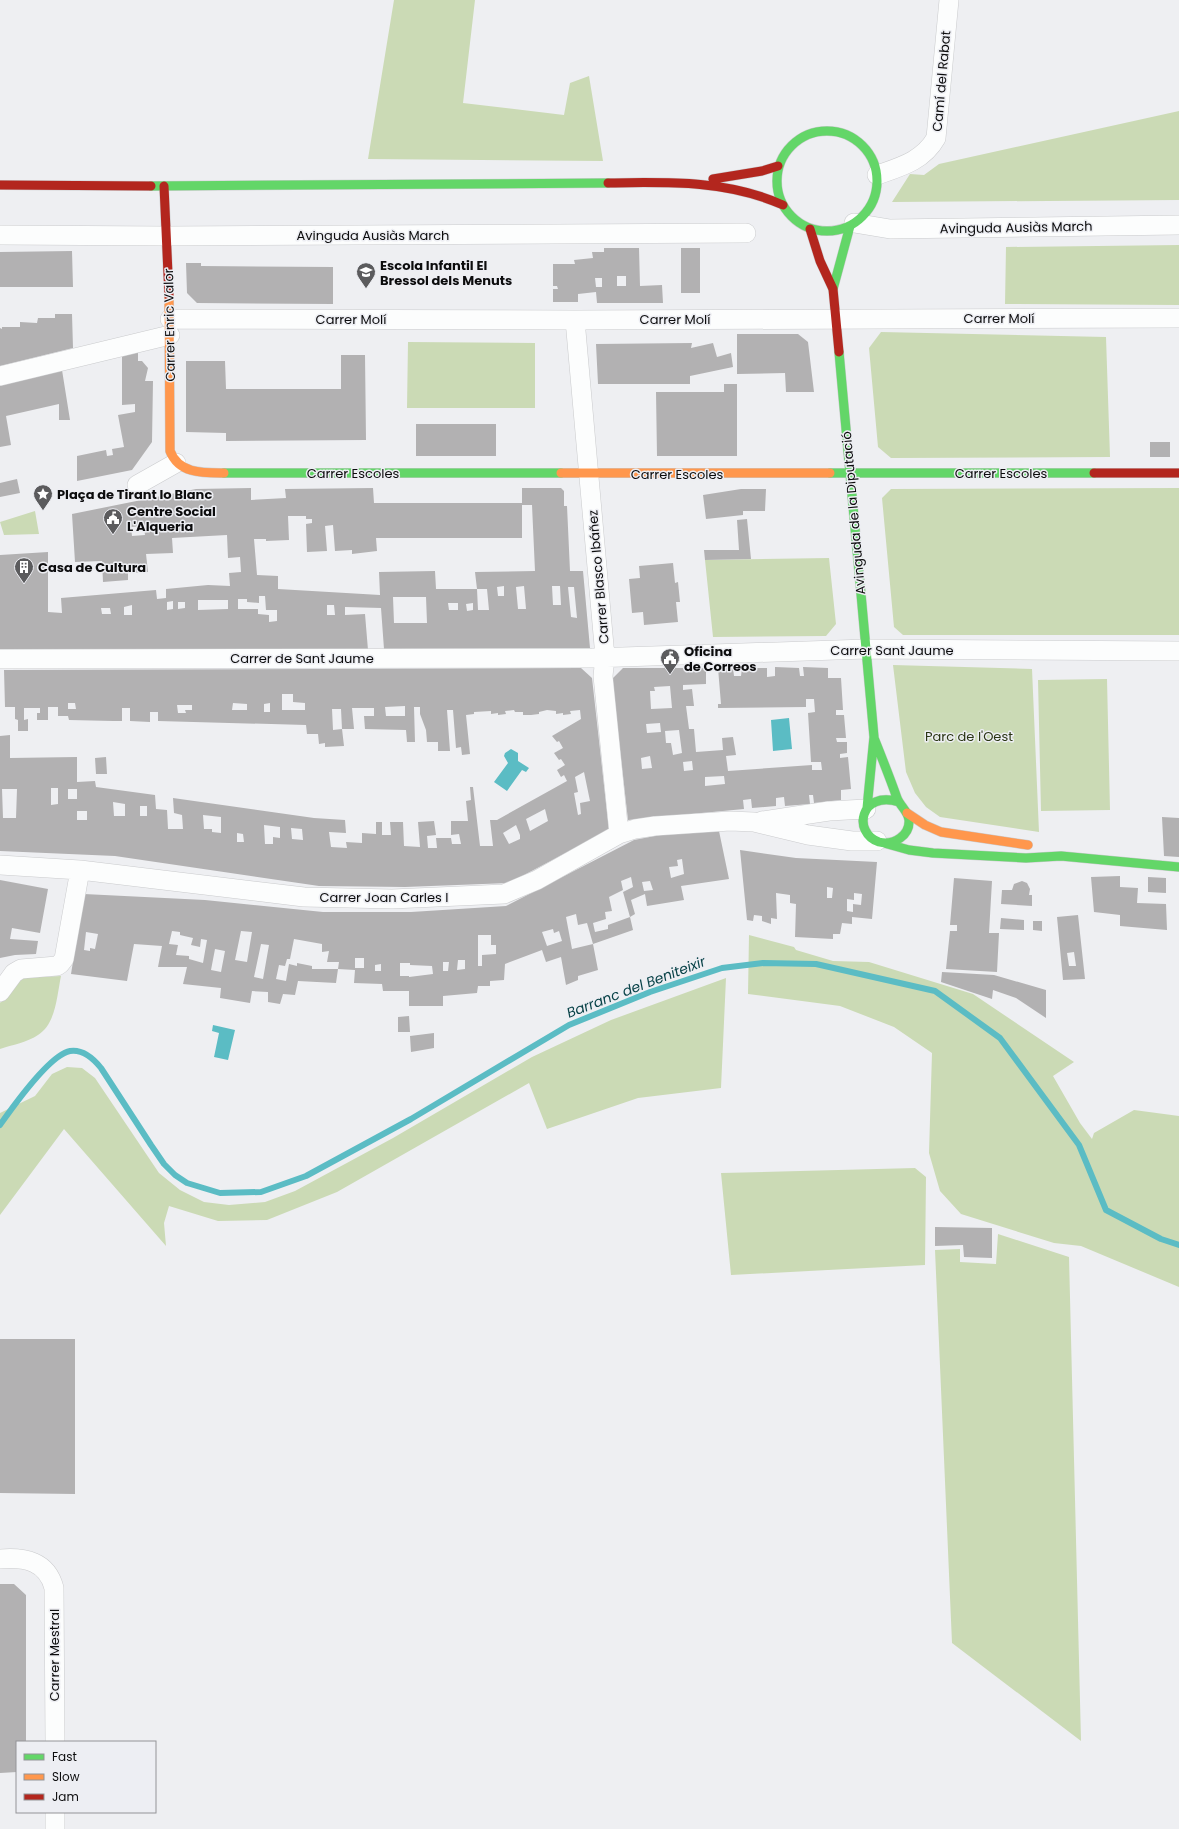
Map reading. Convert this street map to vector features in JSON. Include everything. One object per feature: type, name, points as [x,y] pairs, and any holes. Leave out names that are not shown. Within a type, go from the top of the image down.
[{"type":"street","name":"Camí del Rabat","points":[[877,175],[922,156],[936,138],[949,0]]},
{"type":"street","points":[[831,131],[844,134],[856,140],[870,156],[877,175],[876,189],[872,202],[865,214],[852,225],[830,231],[810,229],[790,216],[778,194],[776,180],[778,166],[784,154],[793,143],[804,136],[817,132],[831,131]]},
{"type":"street","points":[[0,186],[682,182],[724,178],[762,171],[778,166]]},
{"type":"street","points":[[682,182],[739,189],[767,197],[783,205]]},
{"type":"street","name":"Carrer Enric Valor","points":[[164,186],[170,327],[170,451],[176,464]]},
{"type":"street","points":[[833,289],[852,225]]},
{"type":"street","name":"Avinguda Ausiàs March","points":[[852,225],[890,229],[1179,225]]},
{"type":"street","points":[[810,229],[820,261],[833,289]]},
{"type":"street","name":"Avinguda Ausiàs March","points":[[0,235],[167,236],[746,233]]},
{"type":"street","name":"Avinguda de la Diputació","points":[[833,289],[874,737],[867,809]]},
{"type":"street","name":"Carrer Molí","points":[[0,376],[170,327],[575,320],[1179,318]]},
{"type":"street","name":"Carrer Blasco Ibáñez","points":[[575,320],[604,657],[603,676],[619,834]]},
{"type":"street","points":[[137,485],[176,464]]},
{"type":"street","name":"Carrer Escoles","points":[[176,464],[191,471],[200,473],[1179,473]]},
{"type":"street","name":"Carrer Sant Jaume","points":[[604,657],[866,649],[1179,651]]},
{"type":"street","name":"Carrer de Sant Jaume","points":[[0,659],[604,657]]},
{"type":"street","name":"Avinguda de la Diputació","points":[[874,737],[899,802]]},
{"type":"street","points":[[1061,856],[1027,845],[941,832],[926,825],[907,813],[899,802],[888,798],[882,798],[871,804],[864,815],[867,833],[880,842],[909,850],[933,853],[1026,858],[1061,856],[1179,867]]},
{"type":"street","name":"Carrer Joan Carles I","points":[[0,865],[80,870],[327,898],[392,899],[494,896],[513,891],[537,880],[619,834],[635,829],[684,823],[730,821],[754,822],[828,812],[867,809]]},
{"type":"street","points":[[880,842],[893,842],[904,834],[908,826],[907,813]]},
{"type":"street","name":"Carrer Joan Carles I","points":[[754,822],[808,835],[852,841],[880,842]]},
{"type":"street","points":[[0,992],[14,973],[21,969],[57,966],[64,959],[80,870]]},
{"type":"street","name":"Carrer Mestral","points":[[0,1558],[23,1559],[35,1563],[46,1570],[52,1578],[54,1588],[55,1741]]},
{"type":"street","points":[[55,1813],[55,1829]]},
{"type":"green space","points":[[394,0],[475,0],[463,103],[564,115],[570,83],[589,76],[603,161],[368,159]]},
{"type":"green space","points":[[1179,111],[1179,200],[892,202],[910,174],[924,175],[939,164]]},
{"type":"green space","points":[[1179,245],[1179,305],[1005,304],[1006,247]]},
{"type":"green space","points":[[881,332],[1106,337],[1110,457],[891,458],[878,447],[869,348]]},
{"type":"green space","points":[[408,342],[535,343],[535,408],[407,408]]},
{"type":"green space","points":[[1179,488],[1179,635],[903,635],[894,627],[882,498],[891,489]]},
{"type":"green space","points":[[35,511],[39,534],[4,535],[0,522]]},
{"type":"green space","points":[[829,558],[836,624],[826,636],[713,637],[705,560]]},
{"type":"green space","name":"Parc de l'Oest","points":[[893,665],[1032,669],[1039,832],[940,817],[926,807],[915,793],[906,772]]},
{"type":"green space","points":[[1107,679],[1110,810],[1041,811],[1038,680]]},
{"type":"green space","points":[[749,935],[794,947],[796,950],[833,961],[869,962],[973,994],[1074,1062],[1053,1076],[1080,1123],[1092,1139],[1094,1133],[1134,1110],[1179,1116],[1179,1287],[1081,1246],[1054,1243],[961,1214],[940,1191],[929,1153],[932,1053],[894,1027],[840,1006],[748,994]]},
{"type":"green space","points":[[61,976],[55,1008],[49,1024],[44,1030],[30,1040],[0,1049],[0,1003],[18,978]]},
{"type":"green space","points":[[726,978],[721,1088],[638,1098],[547,1129],[529,1083],[337,1192],[267,1220],[218,1221],[169,1206],[164,1223],[166,1246],[64,1129],[0,1215],[0,1113],[35,1096],[52,1074],[67,1067],[82,1068],[95,1078],[159,1173],[180,1190],[204,1202],[229,1205],[265,1202],[295,1191],[393,1138],[532,1057],[611,1020]]},
{"type":"green space","points":[[915,1168],[926,1177],[925,1265],[731,1275],[721,1173]]},
{"type":"green space","points":[[998,1234],[1069,1257],[1081,1741],[952,1643],[935,1250],[960,1249],[960,1262],[996,1264]]},
{"type":"water","points":[[789,718],[792,749],[773,751],[771,720]]},
{"type":"water","points":[[511,749],[518,753],[518,761],[529,768],[526,772],[522,770],[507,791],[494,782],[508,763],[504,756],[505,753]]},
{"type":"water","points":[[213,1025],[235,1030],[228,1060],[214,1057],[219,1033],[212,1031]]},
{"type":"building","points":[[604,248],[639,248],[640,286],[662,285],[663,303],[597,303],[596,292],[578,294],[578,302],[553,302],[553,289],[558,289],[557,286],[553,286],[553,264],[575,264],[574,260],[593,258],[592,252],[604,252]],"holes":[[[617,276],[626,276],[626,286],[617,286]],[[595,278],[602,278],[602,287],[596,287]]]},
{"type":"building","points":[[681,248],[700,248],[700,293],[681,293]]},
{"type":"building","points":[[72,251],[73,287],[0,287],[0,252]]},
{"type":"building","points":[[186,263],[201,263],[201,266],[333,267],[333,304],[197,303],[187,293]]},
{"type":"building","points":[[55,314],[72,314],[73,348],[0,366],[0,328],[20,327],[20,322],[37,323],[38,318],[55,318]]},
{"type":"building","points":[[737,334],[798,334],[808,342],[814,392],[786,392],[785,373],[737,374]]},
{"type":"building","points":[[692,343],[691,348],[713,343],[717,357],[731,353],[733,367],[690,376],[690,384],[598,384],[596,344]]},
{"type":"building","points":[[138,352],[138,361],[142,361],[148,368],[145,381],[153,381],[152,442],[132,470],[77,481],[77,456],[106,450],[107,456],[113,455],[112,449],[124,447],[118,415],[135,412],[135,404],[122,405],[122,356]]},
{"type":"building","points":[[341,355],[365,355],[366,440],[226,441],[226,433],[186,432],[186,361],[225,361],[226,389],[341,389]]},
{"type":"building","points":[[62,370],[70,420],[59,420],[59,404],[6,416],[11,445],[0,447],[0,385]]},
{"type":"building","points":[[724,384],[737,384],[737,456],[657,456],[656,392],[724,392]]},
{"type":"building","points":[[416,424],[496,424],[496,456],[416,456]]},
{"type":"building","points":[[1150,442],[1170,442],[1170,457],[1150,457]]},
{"type":"building","points":[[17,479],[20,493],[0,497],[0,483]]},
{"type":"building","points":[[251,488],[251,500],[286,498],[285,489],[373,488],[374,503],[522,503],[522,488],[561,488],[564,491],[564,506],[567,506],[570,571],[583,571],[590,648],[384,649],[381,608],[345,607],[345,615],[365,614],[368,650],[0,649],[0,555],[48,552],[48,612],[62,613],[61,598],[156,590],[157,599],[166,598],[166,589],[208,585],[230,586],[229,573],[241,572],[240,557],[228,558],[227,535],[172,538],[173,553],[146,554],[148,572],[128,573],[128,580],[103,582],[102,561],[75,562],[72,514],[196,489]],"holes":[[[522,505],[532,505],[535,571],[475,572],[477,589],[436,589],[435,571],[379,572],[380,595],[278,589],[278,576],[257,575],[254,539],[266,539],[266,541],[289,540],[288,516],[306,516],[306,519],[312,519],[312,523],[306,524],[307,552],[327,551],[325,526],[333,525],[335,551],[352,550],[352,554],[377,551],[376,538],[522,538]],[[144,526],[145,535],[132,536],[131,527]],[[504,586],[504,596],[498,596],[497,587]],[[524,586],[526,609],[518,609],[516,587]],[[552,586],[560,586],[561,605],[553,605]],[[568,587],[574,587],[577,618],[571,617]],[[477,589],[487,589],[489,610],[478,610]],[[259,596],[265,596],[266,610],[277,610],[277,621],[269,622],[269,615],[258,614],[258,609],[238,609],[238,599],[247,599],[247,602],[259,603]],[[393,597],[426,597],[427,623],[394,623]],[[198,600],[228,600],[228,609],[198,610]],[[173,601],[173,609],[167,610],[167,602]],[[178,602],[185,602],[185,608],[178,609]],[[448,603],[458,603],[458,610],[449,610]],[[473,603],[473,610],[467,611],[466,604]],[[132,605],[132,615],[124,615],[124,607]],[[327,605],[334,605],[335,615],[327,615]],[[101,608],[110,608],[111,614],[102,614]]]},
{"type":"building","points":[[741,489],[766,489],[765,511],[743,511],[743,515],[706,519],[703,495]]},
{"type":"building","points":[[747,519],[751,559],[705,560],[704,550],[739,550],[737,520]]},
{"type":"building","points":[[673,563],[675,583],[678,582],[680,602],[676,602],[678,622],[644,625],[643,612],[632,613],[629,579],[640,578],[639,566]]},
{"type":"building","points":[[775,667],[799,668],[800,676],[804,676],[803,667],[828,668],[828,678],[841,678],[843,710],[836,710],[836,715],[844,715],[846,738],[836,738],[837,742],[847,742],[847,753],[840,754],[840,758],[848,757],[851,789],[841,790],[841,800],[814,803],[813,795],[809,795],[810,804],[785,806],[784,797],[776,798],[776,806],[752,808],[751,799],[743,800],[744,809],[628,820],[612,679],[623,668],[706,668],[706,684],[683,685],[683,690],[692,689],[694,706],[686,706],[689,729],[694,729],[696,752],[723,750],[722,738],[733,737],[736,755],[726,756],[728,771],[812,765],[812,770],[822,770],[821,762],[811,762],[808,713],[815,712],[814,699],[806,699],[806,707],[718,708],[718,704],[721,704],[718,668],[733,668],[734,676],[741,676],[742,668],[767,668],[767,677],[775,676]],"holes":[[[670,686],[672,708],[651,709],[650,691],[655,691],[654,687]],[[660,723],[661,732],[647,733],[646,724]],[[679,730],[682,753],[673,755],[671,743],[666,743],[665,731]],[[650,756],[652,768],[642,769],[641,758]],[[692,761],[693,770],[684,771],[683,762]],[[724,776],[725,784],[705,786],[705,777]]]},
{"type":"building","points":[[581,668],[592,678],[609,830],[509,883],[405,887],[319,886],[115,856],[0,851],[0,736],[10,735],[10,758],[77,757],[77,782],[95,781],[96,787],[155,795],[156,809],[167,810],[168,829],[183,829],[182,815],[174,813],[173,798],[314,818],[345,820],[346,833],[329,832],[331,847],[347,848],[346,842],[362,843],[362,833],[376,834],[376,822],[382,822],[382,835],[391,835],[390,822],[403,822],[404,846],[420,847],[418,822],[434,821],[436,835],[427,836],[428,848],[437,848],[436,838],[451,838],[452,844],[461,844],[459,834],[451,835],[451,821],[468,821],[466,801],[471,800],[470,787],[473,787],[480,846],[493,846],[490,820],[497,820],[567,781],[564,775],[561,777],[557,770],[565,765],[554,753],[563,748],[559,741],[557,742],[552,736],[581,719],[580,710],[570,711],[571,714],[563,715],[563,713],[556,714],[556,711],[547,710],[539,712],[539,714],[531,715],[523,715],[523,712],[515,712],[514,710],[505,711],[506,714],[498,715],[498,713],[491,714],[491,711],[474,712],[474,714],[466,715],[470,754],[462,755],[461,747],[456,748],[453,710],[447,710],[450,751],[438,751],[438,742],[427,742],[426,730],[420,714],[420,707],[414,707],[415,742],[407,742],[406,730],[365,729],[364,716],[374,716],[374,708],[352,708],[354,729],[342,729],[344,746],[325,747],[325,743],[319,744],[318,734],[307,734],[306,725],[158,721],[158,712],[150,712],[150,722],[130,721],[130,708],[122,708],[122,721],[69,720],[68,716],[58,716],[58,707],[48,707],[48,720],[37,720],[37,713],[40,713],[40,708],[24,708],[24,720],[28,719],[28,731],[18,731],[18,720],[15,719],[15,707],[5,707],[4,670]],"holes":[[[282,694],[293,694],[293,702],[305,703],[305,710],[282,710]],[[68,703],[75,703],[76,709],[68,709]],[[233,703],[247,704],[247,710],[232,710]],[[270,703],[270,712],[264,712],[264,704]],[[177,705],[192,705],[192,710],[185,710],[186,713],[178,713]],[[405,706],[405,716],[386,716],[385,707]],[[332,709],[341,709],[342,729],[333,730]],[[584,772],[590,801],[580,803],[581,814],[578,815],[574,793],[578,792],[575,777]],[[51,788],[58,788],[58,804],[51,805]],[[2,789],[17,789],[16,818],[3,818]],[[68,789],[77,789],[77,799],[68,799]],[[113,802],[125,804],[125,816],[114,816]],[[140,806],[147,806],[147,816],[140,816]],[[545,809],[548,821],[530,831],[526,819]],[[77,811],[87,811],[87,820],[77,820]],[[203,815],[221,817],[221,833],[212,832],[212,829],[204,829]],[[264,825],[280,827],[280,838],[273,837],[273,844],[265,844]],[[516,825],[520,839],[509,844],[503,833]],[[291,828],[302,829],[303,840],[292,839]],[[237,833],[243,834],[244,842],[237,842]]]},
{"type":"building","points":[[106,757],[107,774],[96,774],[95,758]]},
{"type":"building","points":[[1162,817],[1179,818],[1179,857],[1164,856]]},
{"type":"building","points":[[686,830],[719,831],[729,879],[681,886],[684,900],[647,906],[645,894],[631,900],[635,914],[630,917],[633,930],[593,944],[598,970],[578,976],[578,980],[566,985],[561,957],[546,962],[542,950],[505,964],[504,980],[490,981],[490,986],[478,986],[477,993],[443,996],[443,1006],[409,1006],[409,991],[383,991],[382,984],[354,983],[355,970],[338,969],[336,983],[298,981],[295,995],[283,994],[280,1004],[268,1002],[268,992],[252,991],[250,1003],[220,998],[221,988],[183,984],[187,967],[158,967],[162,946],[134,944],[127,981],[71,974],[84,894],[205,900],[323,912],[411,912],[506,906],[634,840]],"holes":[[[682,859],[684,874],[671,878],[669,867],[678,866],[677,860]],[[631,877],[633,887],[623,892],[630,917],[608,925],[608,929],[595,932],[593,923],[606,919],[605,912],[612,911],[609,897],[623,890],[621,881]],[[650,881],[653,890],[644,891],[642,882]],[[576,914],[578,925],[587,923],[593,944],[572,949],[566,917]],[[553,929],[554,933],[559,931],[562,941],[547,946],[542,932]],[[172,931],[180,932],[180,935],[193,938],[191,945],[200,947],[201,939],[207,940],[203,963],[189,959],[189,956],[176,955],[178,945],[169,944]],[[241,931],[252,932],[247,962],[235,960]],[[86,932],[98,934],[95,949],[90,948],[90,951],[84,950]],[[478,935],[491,935],[491,945],[496,945],[496,954],[482,955],[482,966],[478,966]],[[294,939],[322,944],[322,952],[329,951],[327,962],[339,962],[338,969],[312,969],[312,966],[297,963],[297,966],[289,964],[286,981],[276,979],[279,965],[285,966],[287,959],[290,959]],[[261,944],[269,945],[263,979],[254,977]],[[215,949],[225,951],[221,972],[211,970]],[[355,958],[364,958],[364,968],[355,968]],[[458,960],[465,960],[465,969],[457,970]],[[443,962],[449,962],[448,971],[443,971]],[[400,963],[432,966],[433,974],[409,977],[400,976]],[[381,964],[381,971],[375,971],[375,965]]]},
{"type":"building","points":[[740,850],[796,858],[877,862],[872,919],[852,917],[852,924],[842,923],[840,934],[833,934],[833,939],[795,937],[796,904],[790,903],[790,895],[776,893],[777,919],[771,918],[771,924],[762,921],[762,916],[754,915],[753,921],[747,920]],"holes":[[[827,887],[833,888],[832,898],[827,898]],[[854,893],[862,894],[861,905],[853,904],[853,912],[847,911],[847,899],[854,900]]]},
{"type":"building","points":[[1120,876],[1120,887],[1138,888],[1137,903],[1166,904],[1167,930],[1120,926],[1120,915],[1094,912],[1091,877]]},
{"type":"building","points":[[1148,877],[1166,878],[1166,893],[1148,892]]},
{"type":"building","points":[[954,878],[992,881],[989,933],[999,933],[997,972],[946,969],[950,931],[957,931],[957,925],[950,925]]},
{"type":"building","points":[[0,880],[48,889],[40,933],[12,928],[10,939],[38,941],[36,954],[15,955],[0,958]]},
{"type":"building","points":[[1022,881],[1027,883],[1030,889],[1029,895],[1032,895],[1032,906],[1001,904],[1002,890],[1012,890],[1014,884]]},
{"type":"building","points":[[1078,915],[1085,979],[1063,980],[1057,917]],"holes":[[[1074,952],[1076,966],[1069,966],[1067,953]]]},
{"type":"building","points":[[1001,918],[1024,920],[1024,930],[1000,929]]},
{"type":"building","points":[[1033,921],[1042,921],[1042,931],[1033,930]]},
{"type":"building","points":[[942,972],[994,975],[1046,990],[1046,1018],[1016,998],[993,990],[992,999],[941,982]]},
{"type":"building","points":[[409,1016],[410,1032],[398,1032],[398,1017]]},
{"type":"building","points":[[434,1033],[434,1048],[411,1052],[410,1036]]},
{"type":"building","points":[[935,1227],[992,1228],[992,1258],[964,1257],[963,1245],[935,1246]]},
{"type":"building","points":[[0,1339],[75,1339],[75,1494],[0,1493]]},
{"type":"building","points":[[0,1584],[14,1584],[26,1595],[26,1741],[16,1741],[16,1772],[0,1773]]},
{"type":"waterway","name":"Barranc del Beniteixir","points":[[0,1125],[32,1083],[52,1062],[61,1055],[70,1051],[79,1051],[95,1061],[101,1068],[164,1164],[175,1175],[187,1183],[220,1193],[261,1192],[306,1176],[411,1119],[569,1025],[650,992],[722,968],[763,963],[816,964],[935,991],[1000,1038],[1079,1145],[1106,1210],[1161,1239],[1179,1245]]},
{"type":"traffic: fast","points":[[827,131],[837,132],[855,139],[869,153],[876,171],[877,181],[876,191],[869,209],[855,223],[837,230],[827,231],[817,230],[799,223],[785,209],[778,191],[777,181],[778,171],[785,153],[799,139],[817,132],[827,131]]},
{"type":"traffic: fast","points":[[151,186],[608,183]]},
{"type":"traffic: fast","points":[[833,289],[850,226]]},
{"type":"traffic: fast","points":[[839,352],[874,737],[867,808]]},
{"type":"traffic: fast","points":[[224,473],[561,473]]},
{"type":"traffic: fast","points":[[830,473],[1094,473]]},
{"type":"traffic: fast","points":[[874,738],[897,798],[907,814],[909,825],[904,835],[895,841],[885,843],[879,842],[871,837],[865,830],[863,822],[864,814],[868,807],[876,802],[886,800],[899,802]]},
{"type":"traffic: fast","points":[[884,843],[909,850],[933,853],[1026,858],[1061,856],[1179,867]]},
{"type":"traffic: slow","points":[[169,296],[170,451],[174,459],[179,464],[192,471],[224,473]]},
{"type":"traffic: slow","points":[[561,473],[830,473]]},
{"type":"traffic: slow","points":[[907,813],[925,825],[941,832],[1028,845]]},
{"type":"traffic: jam","points":[[713,179],[762,171],[778,166]]},
{"type":"traffic: jam","points":[[608,183],[653,182],[697,184],[740,191],[783,205]]},
{"type":"traffic: jam","points":[[0,185],[151,186]]},
{"type":"traffic: jam","points":[[164,186],[169,296]]},
{"type":"traffic: jam","points":[[810,229],[820,261],[833,289],[839,352]]},
{"type":"traffic: jam","points":[[1094,473],[1179,473]]},
{"type":"place","name":"Escola Infantil El Bressol dels Menuts","points":[[366,289]]},
{"type":"place","name":"Plaça de Tirant lo Blanc","points":[[43,511]]},
{"type":"place","name":"Centre Social L'Alqueria","points":[[113,535]]},
{"type":"place","name":"Casa de Cultura","points":[[24,584]]},
{"type":"place","name":"Oficina de Correos","points":[[670,675]]}]
